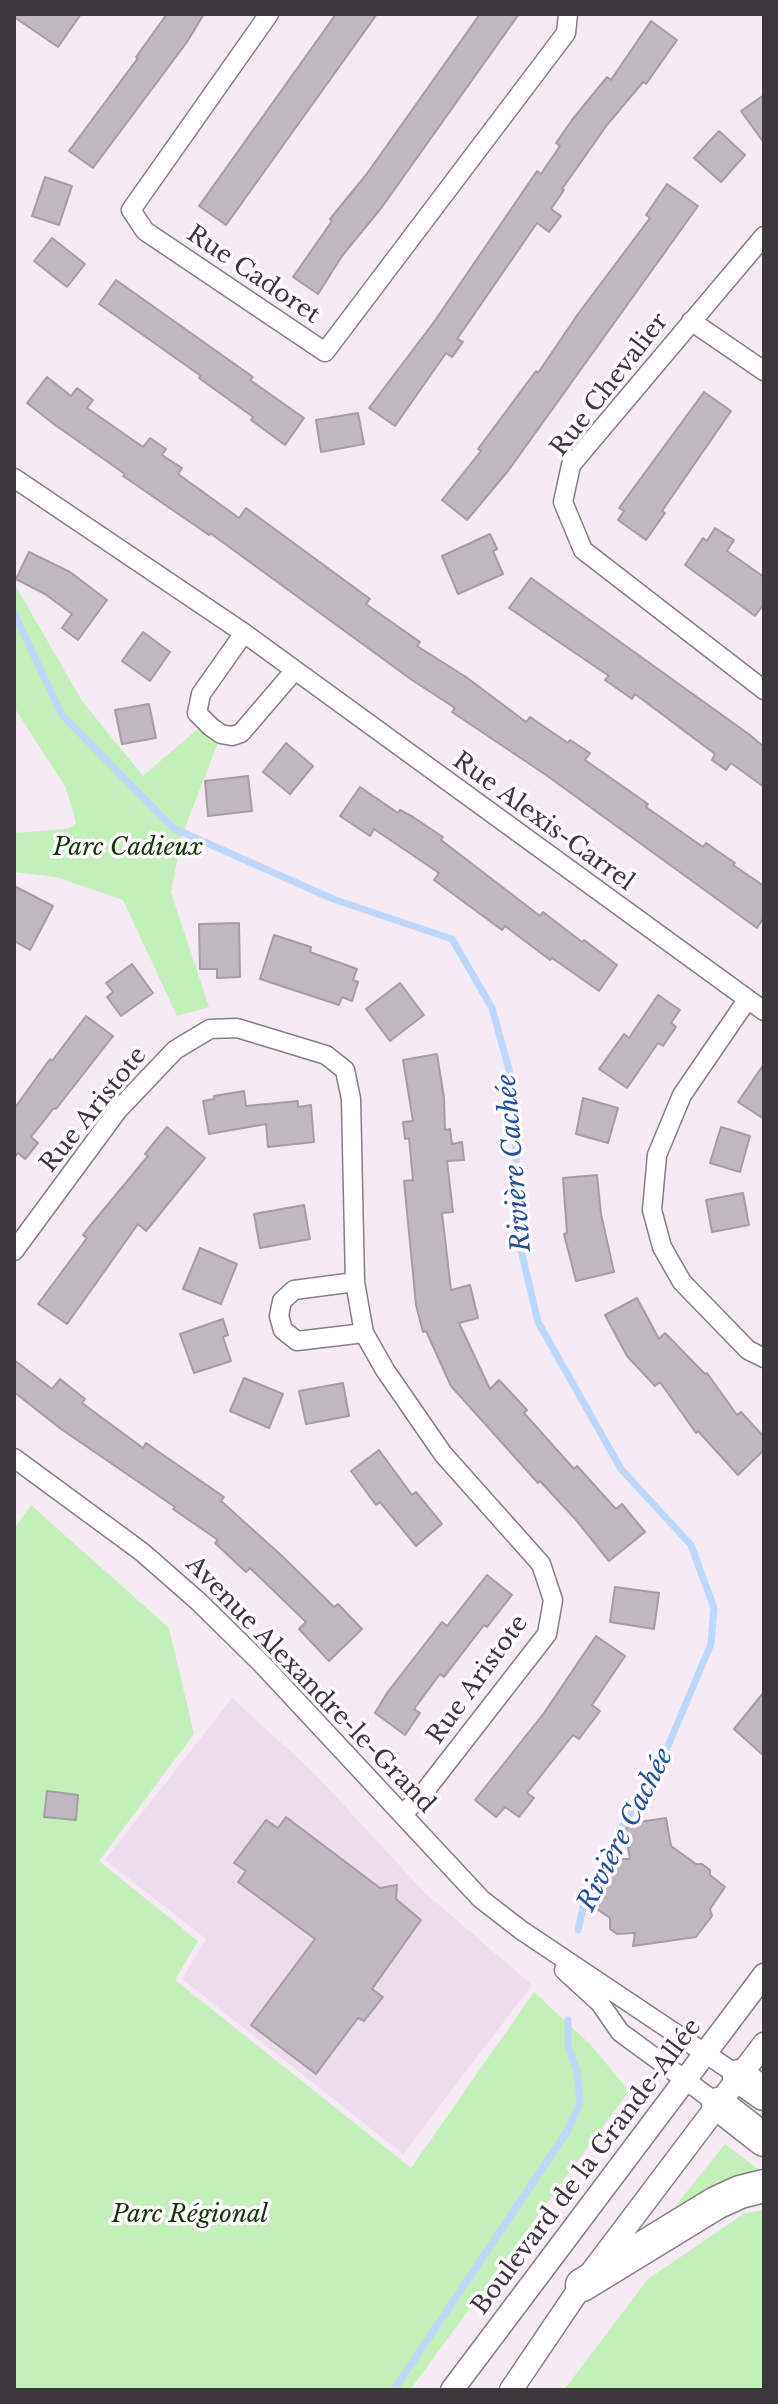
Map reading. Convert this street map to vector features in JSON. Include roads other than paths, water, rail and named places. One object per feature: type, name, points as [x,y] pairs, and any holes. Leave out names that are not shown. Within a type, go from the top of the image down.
[{"type":"highway","points":[[718,2104],[764,2140]]},
{"type":"highway","points":[[582,2285],[716,2203],[764,2186]]},
{"type":"street","name":"Rue Cadoret","points":[[269,14],[131,210],[145,231],[325,352],[566,33],[568,14]]},
{"type":"street","name":"Rue Chevalier","points":[[764,236],[571,465],[563,502],[583,550],[764,690]]},
{"type":"street","points":[[691,321],[764,371]]},
{"type":"street","name":"Rue Alexis-Carrel","points":[[14,478],[244,633],[764,1011]]},
{"type":"street","points":[[244,633],[201,694],[197,713],[211,727],[221,734],[232,736],[241,733],[295,670]]},
{"type":"street","points":[[747,1000],[682,1095],[657,1155],[652,1210],[662,1247],[682,1282],[748,1350],[764,1358]]},
{"type":"street","name":"Rue Aristote","points":[[14,1251],[118,1110],[175,1050],[210,1029],[237,1028],[326,1055],[345,1070],[351,1099],[355,1282],[364,1333],[385,1370],[443,1454],[541,1564],[553,1600],[547,1634],[425,1791],[403,1814]]},
{"type":"street","points":[[355,1282],[294,1290],[282,1301],[279,1316],[283,1330],[297,1341],[364,1333]]},
{"type":"street","name":"Avenue Alexandre-le-Grand","points":[[14,1458],[142,1552],[186,1589],[262,1664],[481,1899],[521,1930],[752,2085]]},
{"type":"street","name":"Avenue Alexandre-le-Grand","points":[[521,1930],[591,1995],[620,2032],[718,2104]]},
{"type":"street","name":"Boulevard de la Grande-Allée","points":[[452,2390],[764,1975]]},
{"type":"street","points":[[511,2390],[582,2285],[718,2104],[752,2085],[764,2044]]},
{"type":"waterway","name":"Rivière Cachée","points":[[14,613],[62,715],[173,828],[333,899],[452,939],[492,1008],[513,1084],[520,1246],[538,1322],[621,1469],[691,1545],[714,1608],[711,1644],[657,1772],[621,1829],[621,1845],[585,1899],[578,1930]]},
{"type":"waterway","name":"Rivière Cachée","points":[[394,2390],[568,2130],[580,2103],[577,2071],[568,2046],[568,2020]]},
{"type":"park label","name":"Parc Cadieux","points":[[128,848]]},
{"type":"park label","name":"Parc Régional","points":[[190,2215]]}]
